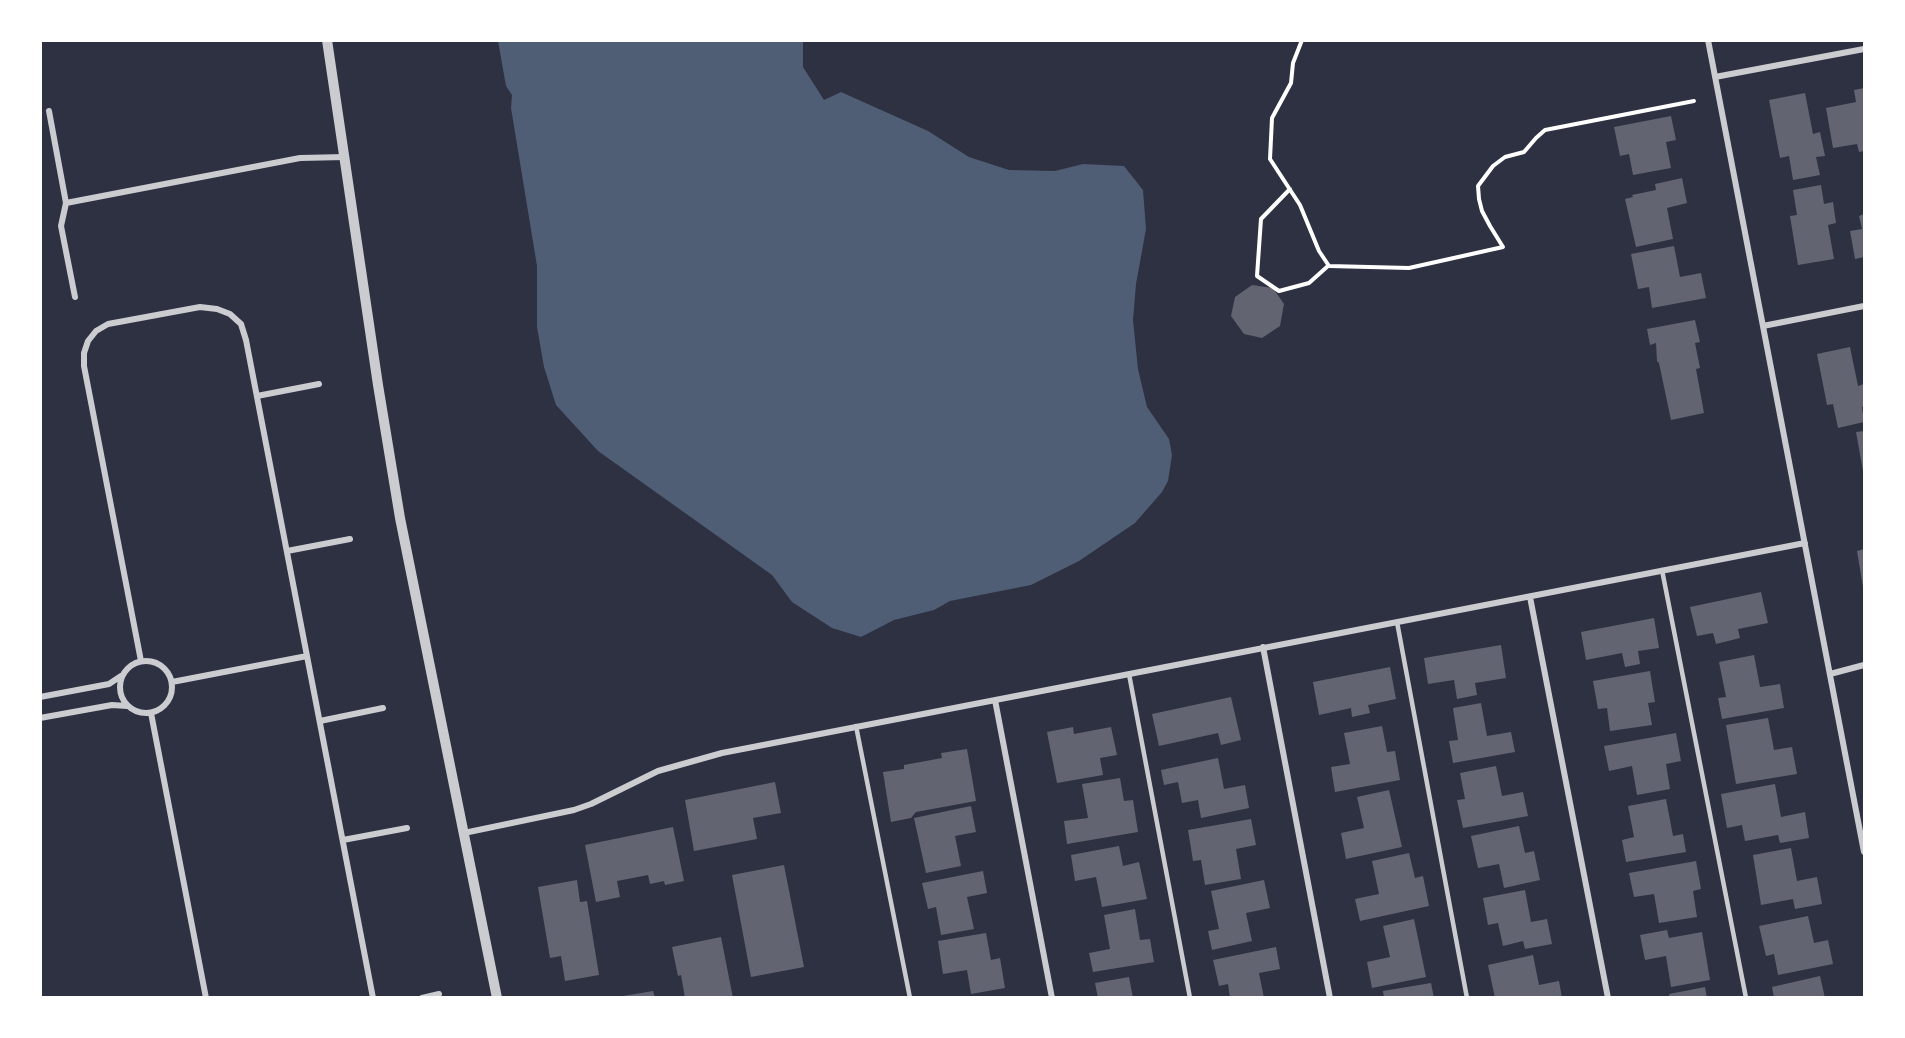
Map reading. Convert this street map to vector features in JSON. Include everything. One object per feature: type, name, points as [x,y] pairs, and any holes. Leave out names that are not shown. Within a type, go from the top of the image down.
[{"type":"street","points":[[327,40],[376,373],[399,507],[497,998]]},
{"type":"street","points":[[1708,40],[1864,852]]},
{"type":"street","points":[[1715,77],[1864,49]]},
{"type":"street","points":[[49,111],[66,203],[61,226],[75,297]]},
{"type":"street","points":[[66,203],[300,158],[345,157]]},
{"type":"street","points":[[1763,326],[1864,306]]},
{"type":"street","points":[[141,661],[84,366],[84,353],[88,341],[96,331],[108,324],[200,308],[217,309],[230,314],[242,324],[373,998]]},
{"type":"street","points":[[257,396],[319,384]]},
{"type":"street","points":[[287,550],[350,539]]},
{"type":"street","points":[[464,833],[574,810],[658,771],[703,758],[856,726],[1805,543]]},
{"type":"street","points":[[1530,597],[1608,998]]},
{"type":"street","points":[[1263,647],[1330,998]]},
{"type":"street","points":[[172,682],[307,656]]},
{"type":"street","points":[[40,697],[109,684],[122,675],[127,668],[141,661],[157,663],[169,674],[172,682],[172,690],[165,705],[150,713],[142,713],[128,706],[112,705],[40,718]]},
{"type":"street","points":[[1830,674],[1864,665]]},
{"type":"street","points":[[122,675],[120,692],[128,706]]},
{"type":"street","points":[[995,700],[1052,998]]},
{"type":"street","points":[[320,721],[383,708]]},
{"type":"street","points":[[150,713],[206,998]]},
{"type":"street","points":[[343,840],[406,828]]},
{"type":"street","points":[[422,998],[439,994]]},
{"type":"lane","points":[[1662,570],[1746,998]]},
{"type":"lane","points":[[1397,622],[1467,998]]},
{"type":"lane","points":[[1129,674],[1191,998]]},
{"type":"lane","points":[[856,726],[910,998]]},
{"type":"path","points":[[1302,40],[1293,63],[1291,83],[1272,118],[1270,159],[1300,205],[1319,251],[1329,266]]},
{"type":"path","points":[[1290,189],[1261,219],[1257,276],[1279,291],[1309,283],[1329,266],[1408,268],[1503,247],[1482,211],[1479,199],[1479,186],[1492,166],[1505,158],[1524,152],[1545,130],[1694,101]]},
{"type":"water","points":[[498,41],[803,41],[803,67],[824,100],[841,92],[928,131],[969,157],[1009,170],[1055,171],[1083,164],[1124,166],[1143,190],[1146,229],[1136,284],[1133,320],[1138,369],[1147,407],[1169,439],[1172,455],[1168,481],[1162,492],[1135,523],[1079,561],[1031,585],[950,601],[934,610],[894,620],[861,637],[832,628],[792,602],[772,575],[598,451],[556,405],[544,367],[537,327],[537,266],[511,108],[512,95],[506,86]]},
{"type":"building","points":[[1864,88],[1864,151],[1859,152],[1857,144],[1833,148],[1826,108],[1856,102],[1854,90]]},
{"type":"building","points":[[1805,93],[1813,134],[1820,132],[1825,156],[1816,157],[1820,175],[1793,180],[1789,156],[1780,158],[1769,100]]},
{"type":"building","points":[[1671,116],[1676,140],[1666,142],[1671,168],[1633,175],[1629,154],[1620,156],[1614,127]]},
{"type":"building","points":[[1682,178],[1687,203],[1667,208],[1673,239],[1636,247],[1625,199],[1633,197],[1632,195],[1656,190],[1655,184]]},
{"type":"building","points":[[1821,185],[1824,204],[1833,202],[1836,223],[1828,225],[1834,259],[1798,265],[1790,216],[1797,215],[1793,190]]},
{"type":"building","points":[[1864,214],[1864,257],[1855,259],[1850,231],[1862,229],[1859,216]]},
{"type":"building","points":[[1674,246],[1680,277],[1701,273],[1706,298],[1652,308],[1649,287],[1638,289],[1631,254]]},
{"type":"building","points":[[1252,285],[1273,288],[1284,304],[1280,326],[1262,338],[1244,334],[1231,316],[1235,297]]},
{"type":"building","points":[[1695,320],[1700,342],[1695,343],[1700,368],[1696,369],[1704,413],[1671,420],[1657,361],[1656,343],[1650,345],[1647,329]]},
{"type":"building","points":[[1850,347],[1858,386],[1864,384],[1864,406],[1862,407],[1864,422],[1838,428],[1833,404],[1827,405],[1817,354]]},
{"type":"building","points":[[1864,431],[1864,471],[1863,471],[1856,432]]},
{"type":"building","points":[[1864,549],[1864,587],[1863,587],[1857,551]]},
{"type":"building","points":[[1761,592],[1768,623],[1738,629],[1740,638],[1716,644],[1713,633],[1697,636],[1690,607]]},
{"type":"building","points":[[1654,618],[1659,648],[1638,651],[1640,664],[1625,667],[1622,653],[1586,660],[1581,632]]},
{"type":"building","points":[[1501,645],[1506,678],[1475,683],[1477,695],[1457,699],[1454,680],[1428,684],[1424,658]]},
{"type":"building","points":[[1754,655],[1760,687],[1780,684],[1784,708],[1722,719],[1718,698],[1726,697],[1719,662]]},
{"type":"building","points":[[1390,667],[1396,699],[1368,705],[1370,713],[1352,717],[1351,708],[1319,715],[1313,682]]},
{"type":"building","points":[[1650,671],[1655,702],[1648,703],[1652,725],[1610,731],[1607,708],[1598,709],[1593,681]]},
{"type":"building","points":[[1231,697],[1241,740],[1221,745],[1218,733],[1159,746],[1152,714]]},
{"type":"building","points":[[1481,703],[1487,736],[1511,732],[1515,752],[1453,763],[1449,741],[1458,740],[1453,708]]},
{"type":"building","points":[[1768,718],[1774,750],[1792,747],[1797,774],[1736,784],[1726,725]]},
{"type":"building","points":[[1382,726],[1387,752],[1395,751],[1400,780],[1335,792],[1331,767],[1350,764],[1344,733]]},
{"type":"building","points":[[1073,727],[1074,734],[1111,727],[1117,755],[1100,758],[1103,775],[1057,783],[1047,732]]},
{"type":"building","points":[[1676,733],[1681,761],[1666,764],[1670,789],[1637,795],[1632,766],[1609,771],[1604,746]]},
{"type":"building","points":[[967,749],[976,801],[916,812],[911,818],[891,822],[883,772],[904,769],[904,765],[942,758],[941,753]]},
{"type":"building","points":[[1218,758],[1224,789],[1245,785],[1249,808],[1201,818],[1198,800],[1182,803],[1178,782],[1164,785],[1161,770]]},
{"type":"building","points":[[1496,766],[1502,796],[1523,792],[1528,816],[1463,828],[1457,800],[1465,799],[1460,773]]},
{"type":"building","points":[[1120,778],[1124,801],[1133,800],[1138,832],[1067,844],[1064,821],[1088,818],[1082,784]]},
{"type":"building","points":[[775,782],[781,813],[753,818],[757,839],[694,851],[685,800]]},
{"type":"building","points":[[1775,784],[1781,817],[1805,812],[1809,838],[1780,843],[1778,835],[1745,841],[1742,825],[1727,828],[1721,794]]},
{"type":"building","points":[[1389,790],[1402,847],[1346,859],[1341,833],[1364,828],[1357,797]]},
{"type":"building","points":[[1666,799],[1673,836],[1683,834],[1686,852],[1626,862],[1622,840],[1634,837],[1628,806]]},
{"type":"building","points":[[971,806],[976,832],[955,836],[961,866],[926,873],[914,818]]},
{"type":"building","points":[[1251,819],[1256,845],[1236,849],[1241,879],[1205,885],[1201,860],[1193,861],[1188,830]]},
{"type":"building","points":[[1519,826],[1525,853],[1534,851],[1540,880],[1504,888],[1499,864],[1478,868],[1471,836]]},
{"type":"building","points":[[673,827],[684,881],[665,885],[664,881],[650,884],[648,875],[617,881],[620,897],[596,902],[585,845]]},
{"type":"building","points":[[1119,846],[1123,866],[1139,862],[1147,899],[1102,907],[1096,877],[1075,881],[1071,855]]},
{"type":"building","points":[[1791,848],[1797,881],[1817,877],[1822,904],[1795,909],[1793,899],[1761,905],[1753,855]]},
{"type":"building","points":[[1409,853],[1415,878],[1423,876],[1429,906],[1360,921],[1355,899],[1379,894],[1372,861]]},
{"type":"building","points":[[1696,861],[1701,889],[1693,891],[1697,917],[1659,923],[1654,894],[1634,897],[1629,873]]},
{"type":"building","points":[[784,865],[804,967],[751,977],[732,875]]},
{"type":"building","points":[[983,871],[987,893],[967,897],[974,929],[941,935],[936,907],[928,909],[922,883]]},
{"type":"building","points":[[577,880],[580,902],[587,901],[599,975],[565,981],[561,956],[550,958],[538,887]]},
{"type":"building","points":[[1264,880],[1270,908],[1246,913],[1252,941],[1212,950],[1208,931],[1219,929],[1211,891]]},
{"type":"building","points":[[1525,890],[1531,922],[1547,919],[1552,944],[1525,949],[1523,941],[1503,946],[1498,923],[1488,925],[1483,898]]},
{"type":"building","points":[[1135,909],[1140,940],[1150,939],[1154,962],[1093,972],[1089,953],[1110,949],[1104,915]]},
{"type":"building","points":[[1808,916],[1814,943],[1828,940],[1833,964],[1778,975],[1774,954],[1766,956],[1759,926]]},
{"type":"building","points":[[1414,919],[1426,977],[1372,988],[1367,962],[1390,957],[1383,926]]},
{"type":"building","points":[[1667,930],[1669,938],[1702,932],[1710,980],[1671,987],[1666,956],[1645,960],[1640,935]]},
{"type":"building","points":[[986,933],[991,960],[1000,958],[1005,988],[971,994],[967,970],[943,974],[938,941]]},
{"type":"building","points":[[721,937],[733,998],[685,998],[681,975],[678,976],[672,947]]},
{"type":"building","points":[[1276,947],[1280,969],[1259,973],[1264,998],[1230,998],[1228,984],[1219,986],[1213,960]]},
{"type":"building","points":[[1533,955],[1539,985],[1559,981],[1562,998],[1495,998],[1488,965]]},
{"type":"building","points":[[1820,976],[1825,998],[1774,998],[1772,987]]},
{"type":"building","points":[[1129,977],[1133,998],[1098,998],[1095,983]]},
{"type":"building","points":[[1431,983],[1434,998],[1384,998],[1383,991]]},
{"type":"building","points":[[1705,987],[1707,998],[1670,998],[1669,994]]},
{"type":"building","points":[[653,991],[655,998],[623,998],[623,996]]}]
